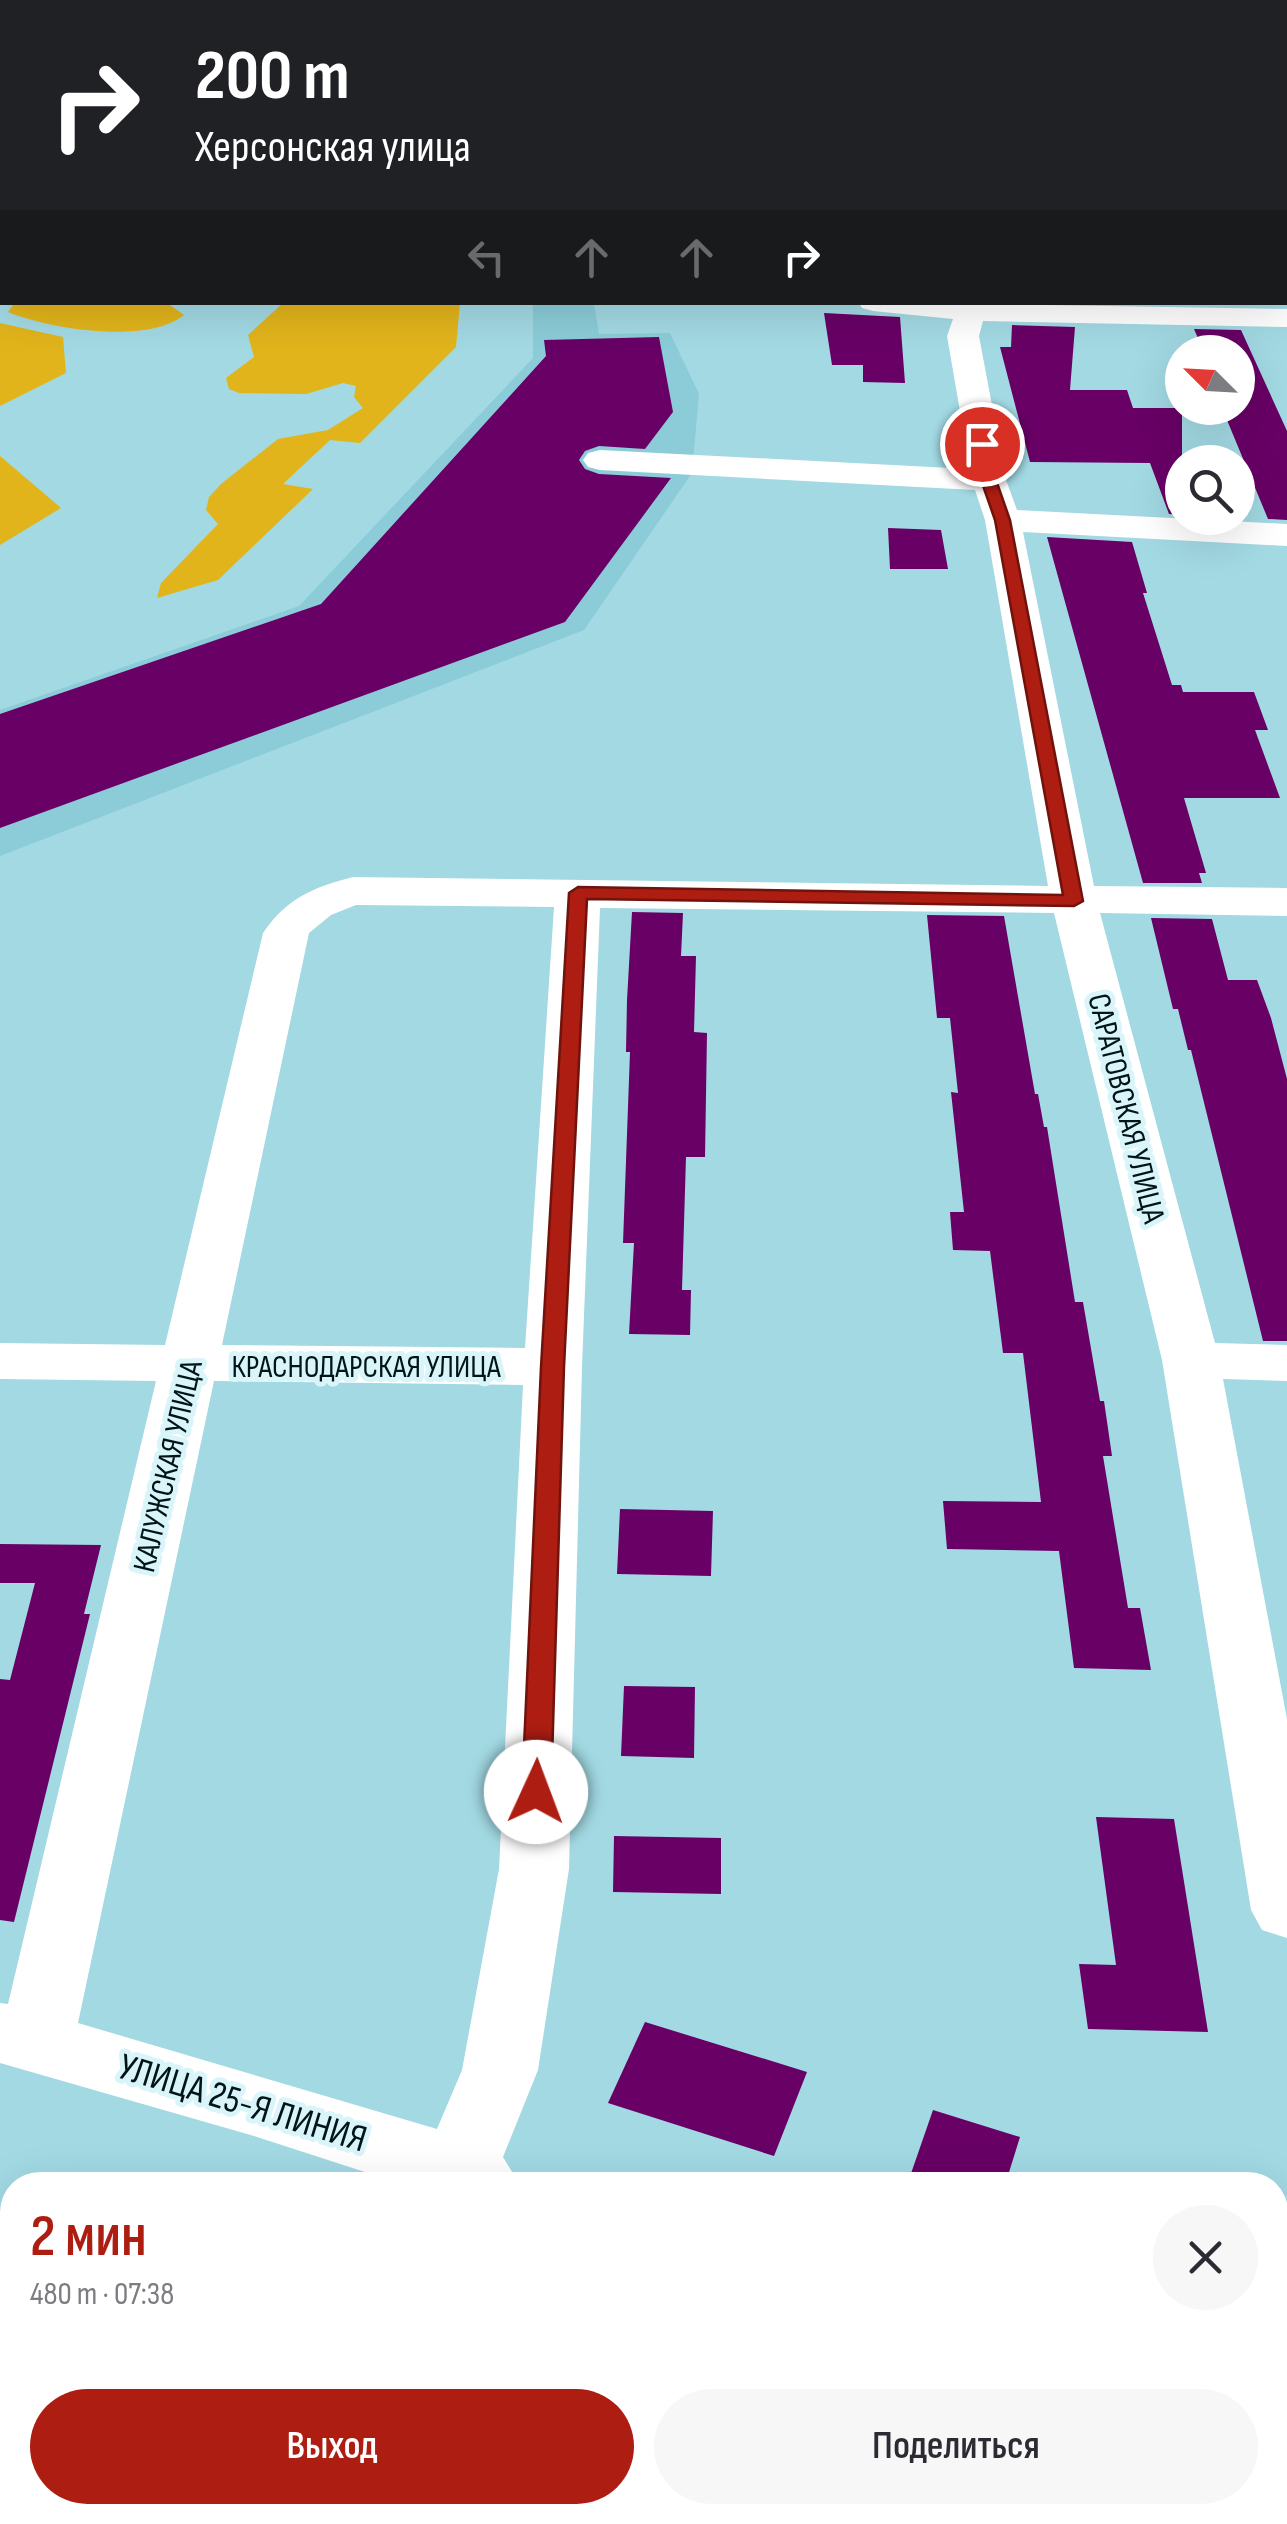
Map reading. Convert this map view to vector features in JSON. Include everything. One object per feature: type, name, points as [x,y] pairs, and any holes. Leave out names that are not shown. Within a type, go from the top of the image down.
[{"type":"street","points":[[903,305],[974,312],[1287,318]]},
{"type":"street","name":"САРАТОВСКАЯ УЛИЦА","points":[[974,312],[966,322],[963,336],[1074,901],[1191,1360],[1287,1910]]},
{"type":"street","points":[[600,460],[996,500],[1287,535]]},
{"type":"street","name":"КАЛУЖСКАЯ УЛИЦА","points":[[18,2036],[190,1364],[286,933],[296,917],[314,902],[353,891],[578,893]]},
{"type":"street","points":[[471,2172],[500,2070],[534,1869],[552,1367],[578,893],[1287,902]]},
{"type":"street","points":[[1191,1360],[1287,1363]]},
{"type":"street","name":"КРАСНОДАРСКАЯ УЛИЦА","points":[[0,1361],[552,1367]]},
{"type":"street","name":"УЛИЦА 25-Я ЛИНИЯ","points":[[18,2036],[454,2172]]},
{"type":"shaded area","points":[[13,305],[170,305],[184,315],[147,330],[123,332],[48,324],[8,312]]},
{"type":"shaded area","points":[[281,305],[460,305],[456,347],[360,443],[330,440],[283,484],[313,489],[218,580],[157,598],[161,583],[218,524],[206,510],[209,497],[221,484],[278,439],[328,430],[363,408],[354,397],[356,386],[343,383],[306,394],[239,393],[229,389],[226,378],[254,357],[248,335]]},
{"type":"shaded area","points":[[533,305],[594,305],[599,334],[670,333],[699,394],[692,473],[584,630],[0,856],[0,710],[299,606],[533,358]]},
{"type":"shaded area","points":[[0,323],[63,337],[66,373],[0,406]]},
{"type":"shaded area","points":[[0,456],[61,508],[0,545]]},
{"type":"building","points":[[824,313],[900,317],[905,383],[863,382],[863,365],[832,365]]},
{"type":"building","points":[[1012,325],[1075,327],[1070,390],[1127,390],[1133,408],[1165,408],[1165,425],[1182,425],[1182,445],[1165,445],[1165,503],[1150,463],[1030,462],[1000,347],[1011,347]]},
{"type":"building","points":[[1194,329],[1241,330],[1243,335],[1197,335]]},
{"type":"building","points":[[659,337],[673,412],[645,449],[599,446],[585,451],[579,460],[585,469],[599,474],[671,478],[565,622],[0,828],[0,714],[321,604],[546,356],[544,340]]},
{"type":"building","points":[[1255,361],[1287,431],[1287,520],[1268,519],[1255,488],[1255,445],[1237,445],[1229,425],[1255,425]]},
{"type":"building","points":[[888,528],[941,530],[948,569],[890,569]]},
{"type":"building","points":[[1047,537],[1132,542],[1147,593],[1143,593],[1172,685],[1181,685],[1183,692],[1254,692],[1268,730],[1255,730],[1280,798],[1184,798],[1206,873],[1199,873],[1202,883],[1143,883]]},
{"type":"building","points":[[632,912],[683,913],[681,956],[696,956],[694,1032],[707,1033],[705,1157],[686,1157],[682,1290],[691,1290],[690,1335],[629,1334],[634,1243],[623,1243]]},
{"type":"building","points":[[927,915],[1004,916],[1035,1094],[1047,1127],[1075,1302],[1083,1302],[1100,1401],[1104,1401],[1112,1456],[1103,1456],[1128,1608],[1140,1608],[1151,1670],[1074,1668],[1059,1551],[947,1549],[943,1501],[1041,1502],[1023,1353],[1003,1353],[990,1251],[953,1250],[950,1212],[964,1212],[951,1092],[958,1093],[950,1018],[937,1018]]},
{"type":"building","points":[[1151,918],[1212,919],[1228,980],[1257,980],[1271,1018],[1287,1079],[1287,1341],[1263,1341],[1191,1050],[1178,1009],[1173,1009]]},
{"type":"building","points":[[620,1509],[713,1511],[711,1576],[617,1574]]},
{"type":"building","points":[[0,1544],[101,1545],[84,1614],[90,1614],[14,1922],[0,1920],[0,1679],[10,1680],[35,1583],[0,1583]]},
{"type":"building","points":[[624,1686],[695,1687],[694,1758],[621,1756]]},
{"type":"building","points":[[1096,1817],[1174,1819],[1208,2032],[1088,2029],[1079,1964],[1116,1965]]},
{"type":"building","points":[[614,1836],[721,1838],[721,1894],[613,1892]]},
{"type":"building","points":[[645,2022],[807,2072],[774,2156],[608,2103]]},
{"type":"building","points":[[933,2110],[1020,2137],[1009,2172],[912,2172]]},
{"type":"route","points":[[536,1792],[552,1367],[578,893],[1074,901],[1003,520],[988,480],[982,444]]}]
